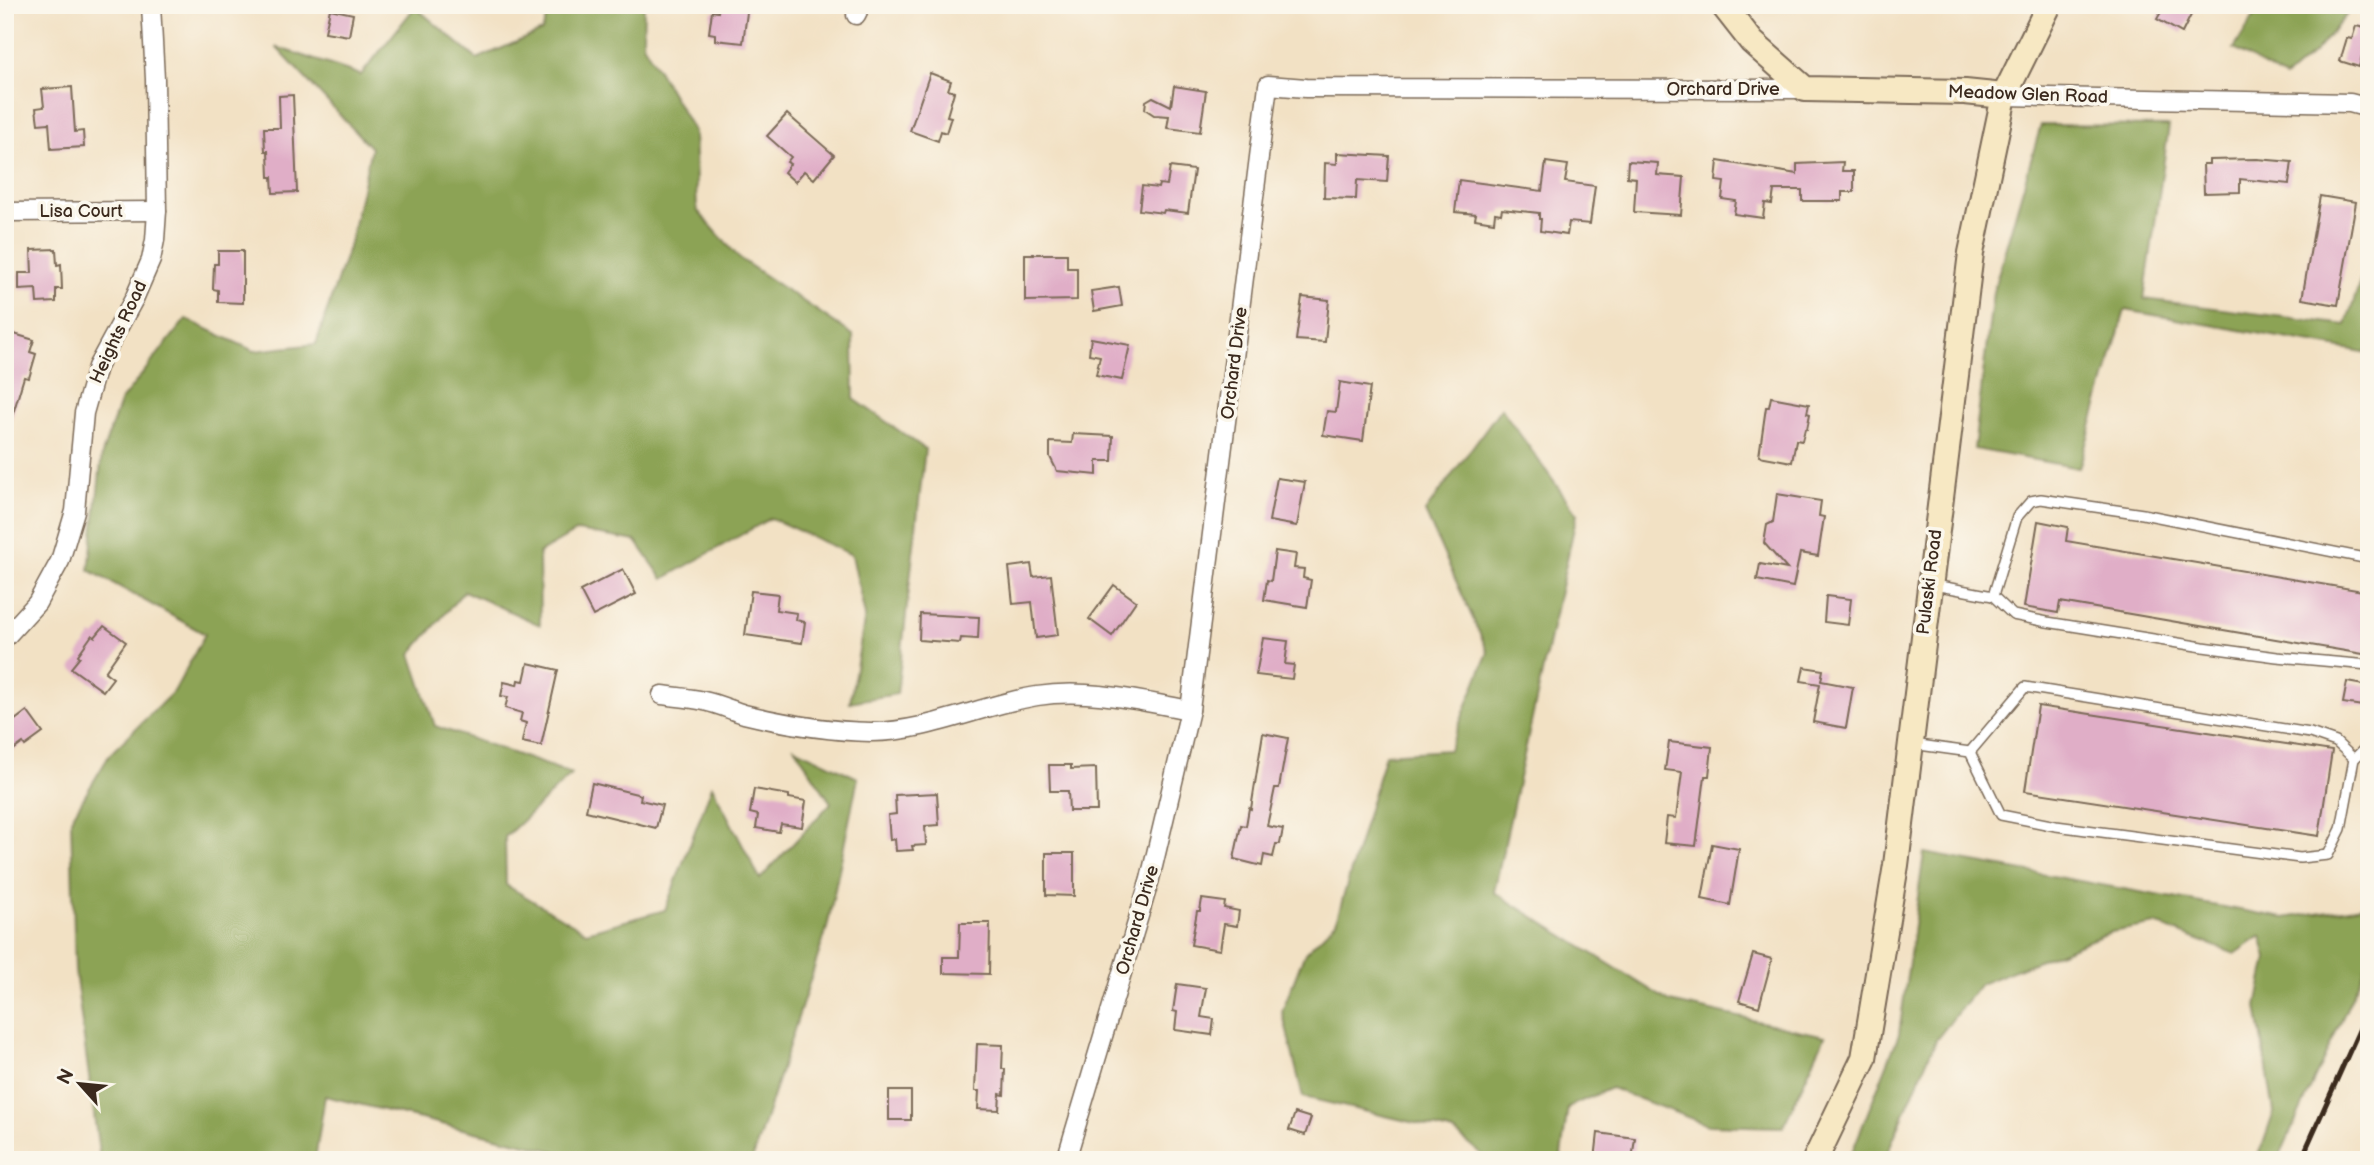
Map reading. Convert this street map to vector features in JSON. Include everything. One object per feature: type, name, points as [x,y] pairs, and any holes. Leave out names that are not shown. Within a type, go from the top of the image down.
[{"type":"main road","points":[[1723,5],[1752,42],[1805,89]]},
{"type":"main road","name":"Pulaski Road","points":[[1815,1160],[1864,1058],[1896,865],[1970,253],[2004,96],[2049,5]]},
{"type":"main road","name":"Meadow Glen Road","points":[[1805,89],[1965,92],[2004,96]]},
{"type":"street","name":"Heights Road","points":[[5,638],[37,603],[60,561],[75,511],[84,413],[97,367],[134,299],[155,240],[155,79],[151,5]]},
{"type":"street","name":"Orchard Drive","points":[[1066,1160],[1150,879],[1190,710],[1268,85],[1306,89],[1805,89]]},
{"type":"street","name":"Meadow Glen Road","points":[[2004,96],[2336,103],[2369,108]]},
{"type":"street","name":"Lisa Court","points":[[5,212],[157,211]]},
{"type":"street","points":[[662,695],[704,701],[744,714],[810,727],[873,732],[925,726],[1038,696],[1082,694],[1190,710]]},
{"type":"lane","points":[[1993,596],[2017,517],[2031,501],[2042,499],[2143,514],[2369,559]]},
{"type":"lane","points":[[1928,584],[1993,596],[2013,615],[2048,622],[2227,651],[2369,665]]},
{"type":"lane","points":[[1970,752],[2025,687],[2309,733],[2336,741],[2354,759]]},
{"type":"lane","points":[[1970,752],[2001,815],[2056,826],[2300,858],[2328,855],[2341,829],[2354,759],[2369,739]]},
{"type":"lane","points":[[1910,744],[1970,752]]},
{"type":"green space","points":[[551,5],[644,5],[643,44],[694,132],[697,210],[739,258],[853,335],[854,399],[925,449],[897,694],[850,702],[865,616],[852,555],[771,518],[663,579],[636,541],[577,531],[539,553],[540,625],[464,591],[411,654],[435,726],[572,774],[505,837],[506,885],[586,932],[665,910],[712,786],[760,879],[831,803],[795,748],[858,778],[827,928],[752,1160],[592,1160],[325,1096],[315,1160],[100,1160],[75,971],[71,819],[110,754],[175,690],[205,634],[89,570],[102,454],[120,402],[186,319],[254,351],[316,344],[351,239],[371,148],[276,47],[361,75],[415,7],[477,59],[542,31]]},
{"type":"green space","points":[[2261,5],[2355,5],[2316,51],[2285,78],[2234,49]]},
{"type":"green space","points":[[2041,125],[2169,126],[2144,299],[2346,325],[2369,254],[2369,353],[2125,310],[2079,468],[1974,449],[1993,292]]},
{"type":"green space","points":[[1501,408],[1577,514],[1494,892],[1670,1002],[1825,1036],[1783,1127],[1708,1125],[1611,1088],[1568,1107],[1561,1155],[1565,1160],[1489,1160],[1454,1132],[1303,1097],[1282,1011],[1305,953],[1336,922],[1385,754],[1449,750],[1488,652],[1425,512]]},
{"type":"green space","points":[[1924,853],[2284,918],[2369,905],[2369,959],[2278,1160],[2255,1160],[2274,1112],[2257,1006],[2267,958],[2261,936],[2235,954],[2156,924],[2111,932],[1980,984],[1936,1040],[1884,1160],[1849,1160],[1899,1034]]},
{"type":"building","points":[[719,5],[748,5],[743,43],[715,40],[715,34],[709,33],[712,11],[718,12]]},
{"type":"building","points":[[2165,5],[2196,5],[2182,33],[2157,19]]},
{"type":"building","points":[[330,9],[353,14],[349,36],[325,32]]},
{"type":"building","points":[[2356,26],[2369,29],[2359,67],[2340,61],[2347,38],[2352,39]]},
{"type":"building","points":[[930,73],[951,81],[948,90],[954,92],[947,116],[951,117],[946,133],[941,131],[938,141],[910,131]]},
{"type":"building","points":[[1174,86],[1206,91],[1200,132],[1167,128],[1169,116],[1154,115],[1145,109],[1146,101],[1153,97],[1171,106]]},
{"type":"building","points":[[72,87],[75,132],[83,131],[84,147],[51,149],[49,123],[38,124],[36,108],[44,107],[42,89]]},
{"type":"building","points":[[293,95],[297,192],[273,193],[268,151],[265,151],[264,128],[280,128],[279,96]]},
{"type":"building","points":[[787,114],[834,155],[814,179],[804,171],[795,182],[784,172],[791,157],[767,136]]},
{"type":"building","points":[[1337,153],[1389,156],[1387,182],[1357,180],[1356,199],[1324,198],[1325,163],[1337,164]]},
{"type":"building","points":[[2257,159],[2292,162],[2289,184],[2240,179],[2240,192],[2204,193],[2203,164],[2209,164],[2209,160]]},
{"type":"building","points":[[1628,161],[1658,163],[1657,175],[1684,177],[1681,215],[1634,212],[1636,178],[1627,177]]},
{"type":"building","points":[[1718,161],[1797,174],[1797,164],[1843,162],[1842,171],[1854,171],[1854,192],[1842,192],[1842,201],[1802,201],[1802,190],[1774,190],[1772,204],[1765,203],[1763,218],[1734,214],[1736,201],[1722,199],[1724,182],[1716,181]]},
{"type":"building","points":[[1546,162],[1568,165],[1565,182],[1595,186],[1590,224],[1569,222],[1567,235],[1540,231],[1539,213],[1502,209],[1501,214],[1495,213],[1494,222],[1475,219],[1476,214],[1455,212],[1459,180],[1542,191]]},
{"type":"building","points":[[1170,167],[1194,170],[1188,213],[1139,210],[1142,186],[1158,188],[1159,184],[1167,185]]},
{"type":"building","points":[[2320,196],[2356,202],[2338,305],[2302,299]]},
{"type":"building","points":[[56,249],[57,265],[61,264],[62,289],[56,289],[56,302],[37,303],[36,289],[19,290],[19,273],[32,273],[31,250]]},
{"type":"building","points":[[218,251],[243,251],[243,303],[218,302],[218,290],[213,289],[214,264],[218,264]]},
{"type":"building","points":[[1025,254],[1067,254],[1067,268],[1077,268],[1077,300],[1025,301]]},
{"type":"building","points":[[1119,287],[1122,306],[1094,311],[1091,291]]},
{"type":"building","points":[[1302,297],[1329,300],[1325,342],[1296,340]]},
{"type":"building","points":[[11,333],[34,340],[30,352],[36,354],[29,378],[24,377],[9,427],[5,427],[5,353]]},
{"type":"building","points":[[1091,338],[1130,345],[1122,380],[1096,375],[1100,356],[1089,354]]},
{"type":"building","points":[[1340,382],[1370,387],[1363,441],[1323,435],[1327,411],[1336,412]]},
{"type":"building","points":[[1771,397],[1809,404],[1807,429],[1802,441],[1796,440],[1792,462],[1759,456],[1766,407],[1769,407]]},
{"type":"building","points":[[1073,434],[1113,436],[1112,461],[1097,461],[1097,475],[1057,471],[1050,457],[1050,442],[1072,443]]},
{"type":"building","points":[[1277,478],[1305,482],[1297,526],[1269,521]]},
{"type":"building","points":[[1777,494],[1821,501],[1819,516],[1824,517],[1818,556],[1800,553],[1793,587],[1757,580],[1760,564],[1787,569],[1764,543],[1767,525],[1773,522]]},
{"type":"building","points":[[2038,521],[2068,527],[2066,541],[2369,592],[2369,655],[2060,602],[2058,613],[2024,607]]},
{"type":"building","points":[[1275,551],[1296,554],[1294,568],[1304,569],[1303,578],[1311,580],[1307,607],[1264,600],[1267,580],[1271,581]]},
{"type":"building","points":[[1031,564],[1033,577],[1051,575],[1058,635],[1036,638],[1032,602],[1013,604],[1009,567]]},
{"type":"building","points":[[623,569],[636,594],[593,616],[580,591]]},
{"type":"building","points":[[1114,585],[1136,601],[1112,636],[1089,619]]},
{"type":"building","points":[[751,591],[778,594],[776,610],[797,613],[796,620],[805,622],[802,643],[745,635]]},
{"type":"building","points":[[1826,596],[1851,599],[1848,625],[1824,622]]},
{"type":"building","points":[[920,614],[979,617],[978,639],[961,638],[960,643],[919,640]]},
{"type":"building","points":[[104,626],[126,642],[105,672],[113,678],[103,691],[71,668],[92,635],[95,637]]},
{"type":"building","points":[[1263,638],[1288,641],[1285,664],[1294,665],[1292,679],[1256,675]]},
{"type":"building","points":[[528,663],[558,670],[541,746],[522,742],[526,723],[520,721],[522,713],[505,708],[508,697],[501,696],[504,682],[517,685],[518,680],[524,681]]},
{"type":"building","points":[[1804,667],[1823,670],[1821,681],[1853,687],[1846,728],[1813,722],[1820,684],[1801,681]]},
{"type":"building","points":[[2347,682],[2369,686],[2369,707],[2343,703]]},
{"type":"building","points":[[5,706],[15,720],[27,711],[43,733],[5,756]]},
{"type":"building","points":[[2038,706],[2332,751],[2319,836],[2025,791]]},
{"type":"building","points":[[1263,733],[1288,738],[1279,788],[1275,788],[1267,826],[1283,829],[1280,844],[1276,844],[1273,857],[1264,855],[1262,866],[1234,859],[1241,825],[1246,826],[1249,808],[1251,809]]},
{"type":"building","points":[[1669,742],[1712,747],[1709,776],[1705,776],[1696,846],[1664,843],[1667,817],[1676,818],[1682,772],[1665,770]]},
{"type":"building","points":[[1049,765],[1071,765],[1071,769],[1096,768],[1097,811],[1069,811],[1068,791],[1050,791]]},
{"type":"building","points":[[592,783],[641,795],[640,800],[662,805],[656,828],[586,811]]},
{"type":"building","points":[[754,789],[806,801],[802,827],[781,824],[779,832],[756,828],[758,815],[750,813]]},
{"type":"building","points":[[937,793],[939,825],[925,826],[926,845],[912,846],[913,850],[896,851],[895,839],[890,840],[888,815],[896,814],[895,795]]},
{"type":"building","points":[[1712,844],[1739,849],[1730,905],[1702,899]]},
{"type":"building","points":[[1046,853],[1074,853],[1074,896],[1046,895]]},
{"type":"building","points":[[1202,899],[1225,902],[1224,908],[1239,911],[1237,926],[1224,924],[1220,950],[1191,945]]},
{"type":"building","points":[[960,923],[990,923],[989,974],[943,973],[943,957],[959,957]]},
{"type":"building","points":[[1753,954],[1772,959],[1759,1007],[1739,1001]]},
{"type":"building","points":[[1177,984],[1206,988],[1201,1017],[1214,1019],[1212,1035],[1175,1030],[1177,1012],[1173,1011]]},
{"type":"building","points":[[977,1044],[1003,1045],[1004,1095],[1000,1094],[999,1110],[978,1109],[979,1091],[975,1091]]},
{"type":"building","points":[[889,1091],[911,1091],[911,1120],[889,1120]]},
{"type":"building","points":[[1295,1113],[1311,1118],[1305,1135],[1289,1130]]},
{"type":"building","points":[[1598,1133],[1635,1138],[1632,1160],[1595,1160]]},
{"type":"railway","points":[[2301,1160],[2369,1008]]}]
